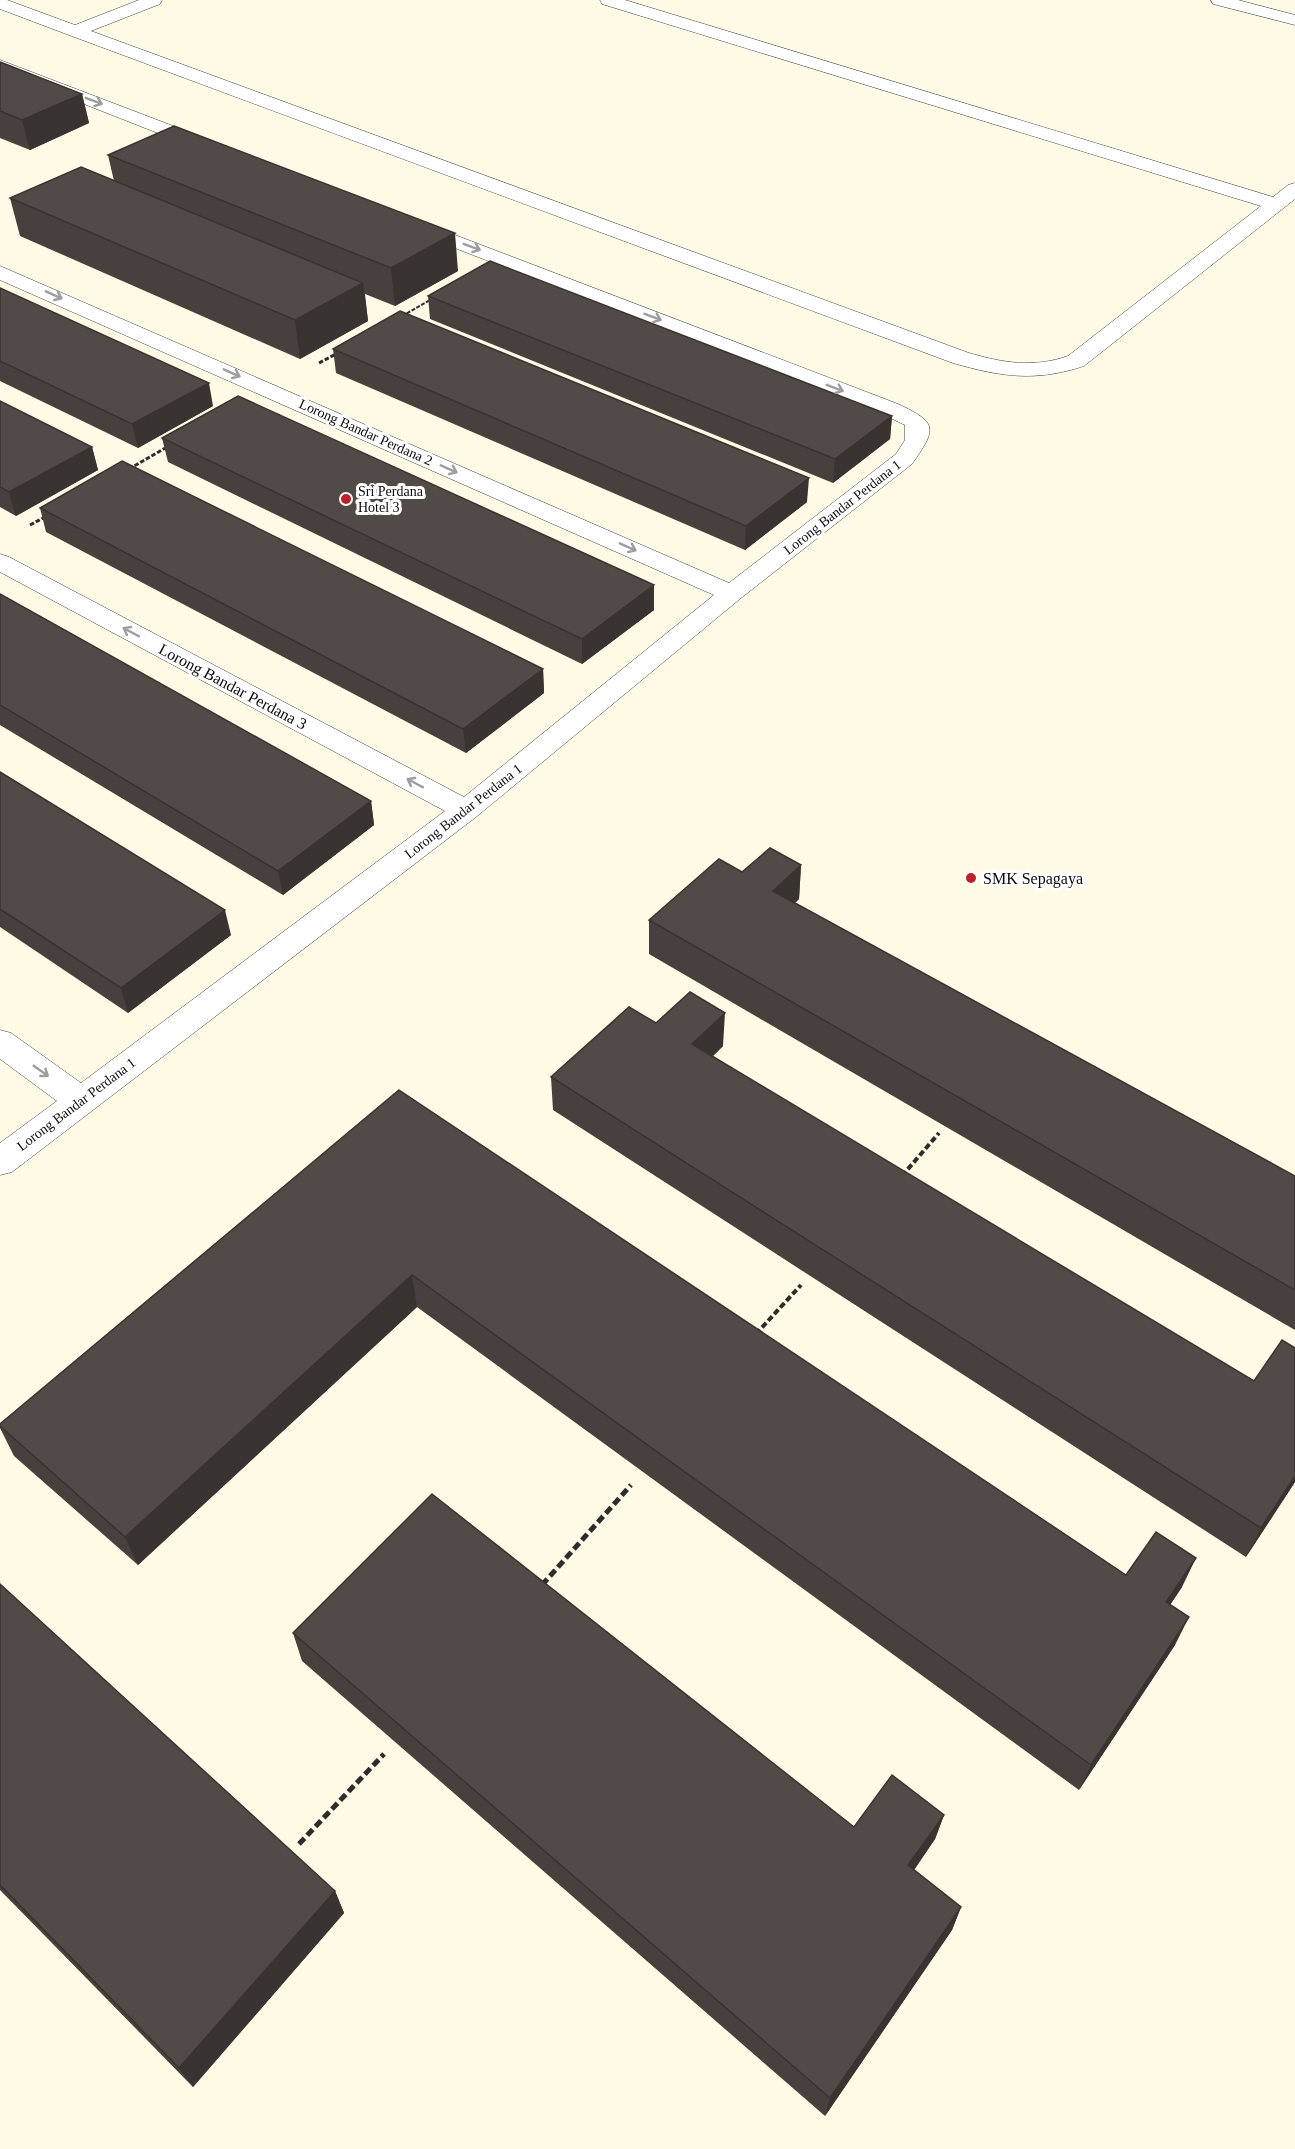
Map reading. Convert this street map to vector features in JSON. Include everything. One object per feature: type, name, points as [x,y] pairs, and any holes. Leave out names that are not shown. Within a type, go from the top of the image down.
[{"type":"street","points":[[75,31],[154,0]]},
{"type":"street","points":[[608,0],[1276,204]]},
{"type":"street","points":[[1219,0],[1295,20]]},
{"type":"street","points":[[0,3],[961,358],[998,369],[1029,372],[1053,370],[1076,361],[1295,189]]},
{"type":"street","points":[[0,65],[234,155]]},
{"type":"street","name":"Lorong Bandar Perdana 1","points":[[0,1162],[466,810],[732,593],[904,459],[917,440],[917,422],[867,400],[389,215]]},
{"type":"street","name":"Lorong Bandar Perdana 2","points":[[0,272],[732,593]]},
{"type":"street","name":"Lorong Bandar Perdana 3","points":[[0,562],[466,810]]},
{"type":"street","points":[[0,1042],[81,1100]]},
{"type":"path","points":[[393,321],[433,299]]},
{"type":"path","points":[[314,366],[344,349]]},
{"type":"path","points":[[129,469],[170,445]]},
{"type":"path","points":[[25,528],[46,516]]},
{"type":"path","points":[[898,1180],[939,1133]]},
{"type":"path","points":[[749,1341],[801,1285]]},
{"type":"path","points":[[541,1585],[631,1485]]},
{"type":"path","points":[[298,1844],[384,1754]]},
{"type":"building","points":[[0,62],[82,94],[22,120],[0,111]]},
{"type":"building","points":[[174,126],[455,233],[391,268],[108,155]]},
{"type":"building","points":[[81,167],[363,283],[295,320],[10,198]]},
{"type":"building","points":[[490,261],[892,416],[835,459],[428,296]]},
{"type":"building","points":[[0,288],[209,383],[132,424],[0,361]]},
{"type":"building","points":[[400,311],[809,478],[746,526],[333,349]]},
{"type":"building","points":[[238,396],[654,585],[582,639],[162,438]]},
{"type":"building","points":[[0,401],[92,447],[9,492],[0,487]]},
{"type":"building","points":[[122,461],[543,669],[463,729],[40,508]]},
{"type":"building","points":[[0,594],[371,801],[278,871],[0,705]]},
{"type":"building","points":[[0,772],[225,910],[121,988],[0,909]]},
{"type":"building","points":[[770,848],[801,865],[773,891],[1295,1176],[1295,1290],[649,920],[719,859],[742,872]]},
{"type":"building","points":[[690,992],[725,1013],[692,1044],[1254,1381],[1282,1340],[1295,1348],[1295,1476],[1261,1528],[551,1077],[629,1007],[656,1023]]},
{"type":"building","points":[[399,1090],[1126,1575],[1156,1532],[1196,1558],[1166,1602],[1189,1617],[1091,1765],[412,1275],[125,1537],[0,1426]]},
{"type":"building","points":[[432,1494],[854,1827],[892,1775],[944,1815],[908,1865],[961,1907],[830,2098],[293,1633]]},
{"type":"building","points":[[0,1584],[335,1891],[179,2068],[0,1885]]},
{"type":"place","name":"Sri Perdana Hotel 3","points":[[346,499]]},
{"type":"place","name":"SMK Sepagaya","points":[[971,878]]}]
